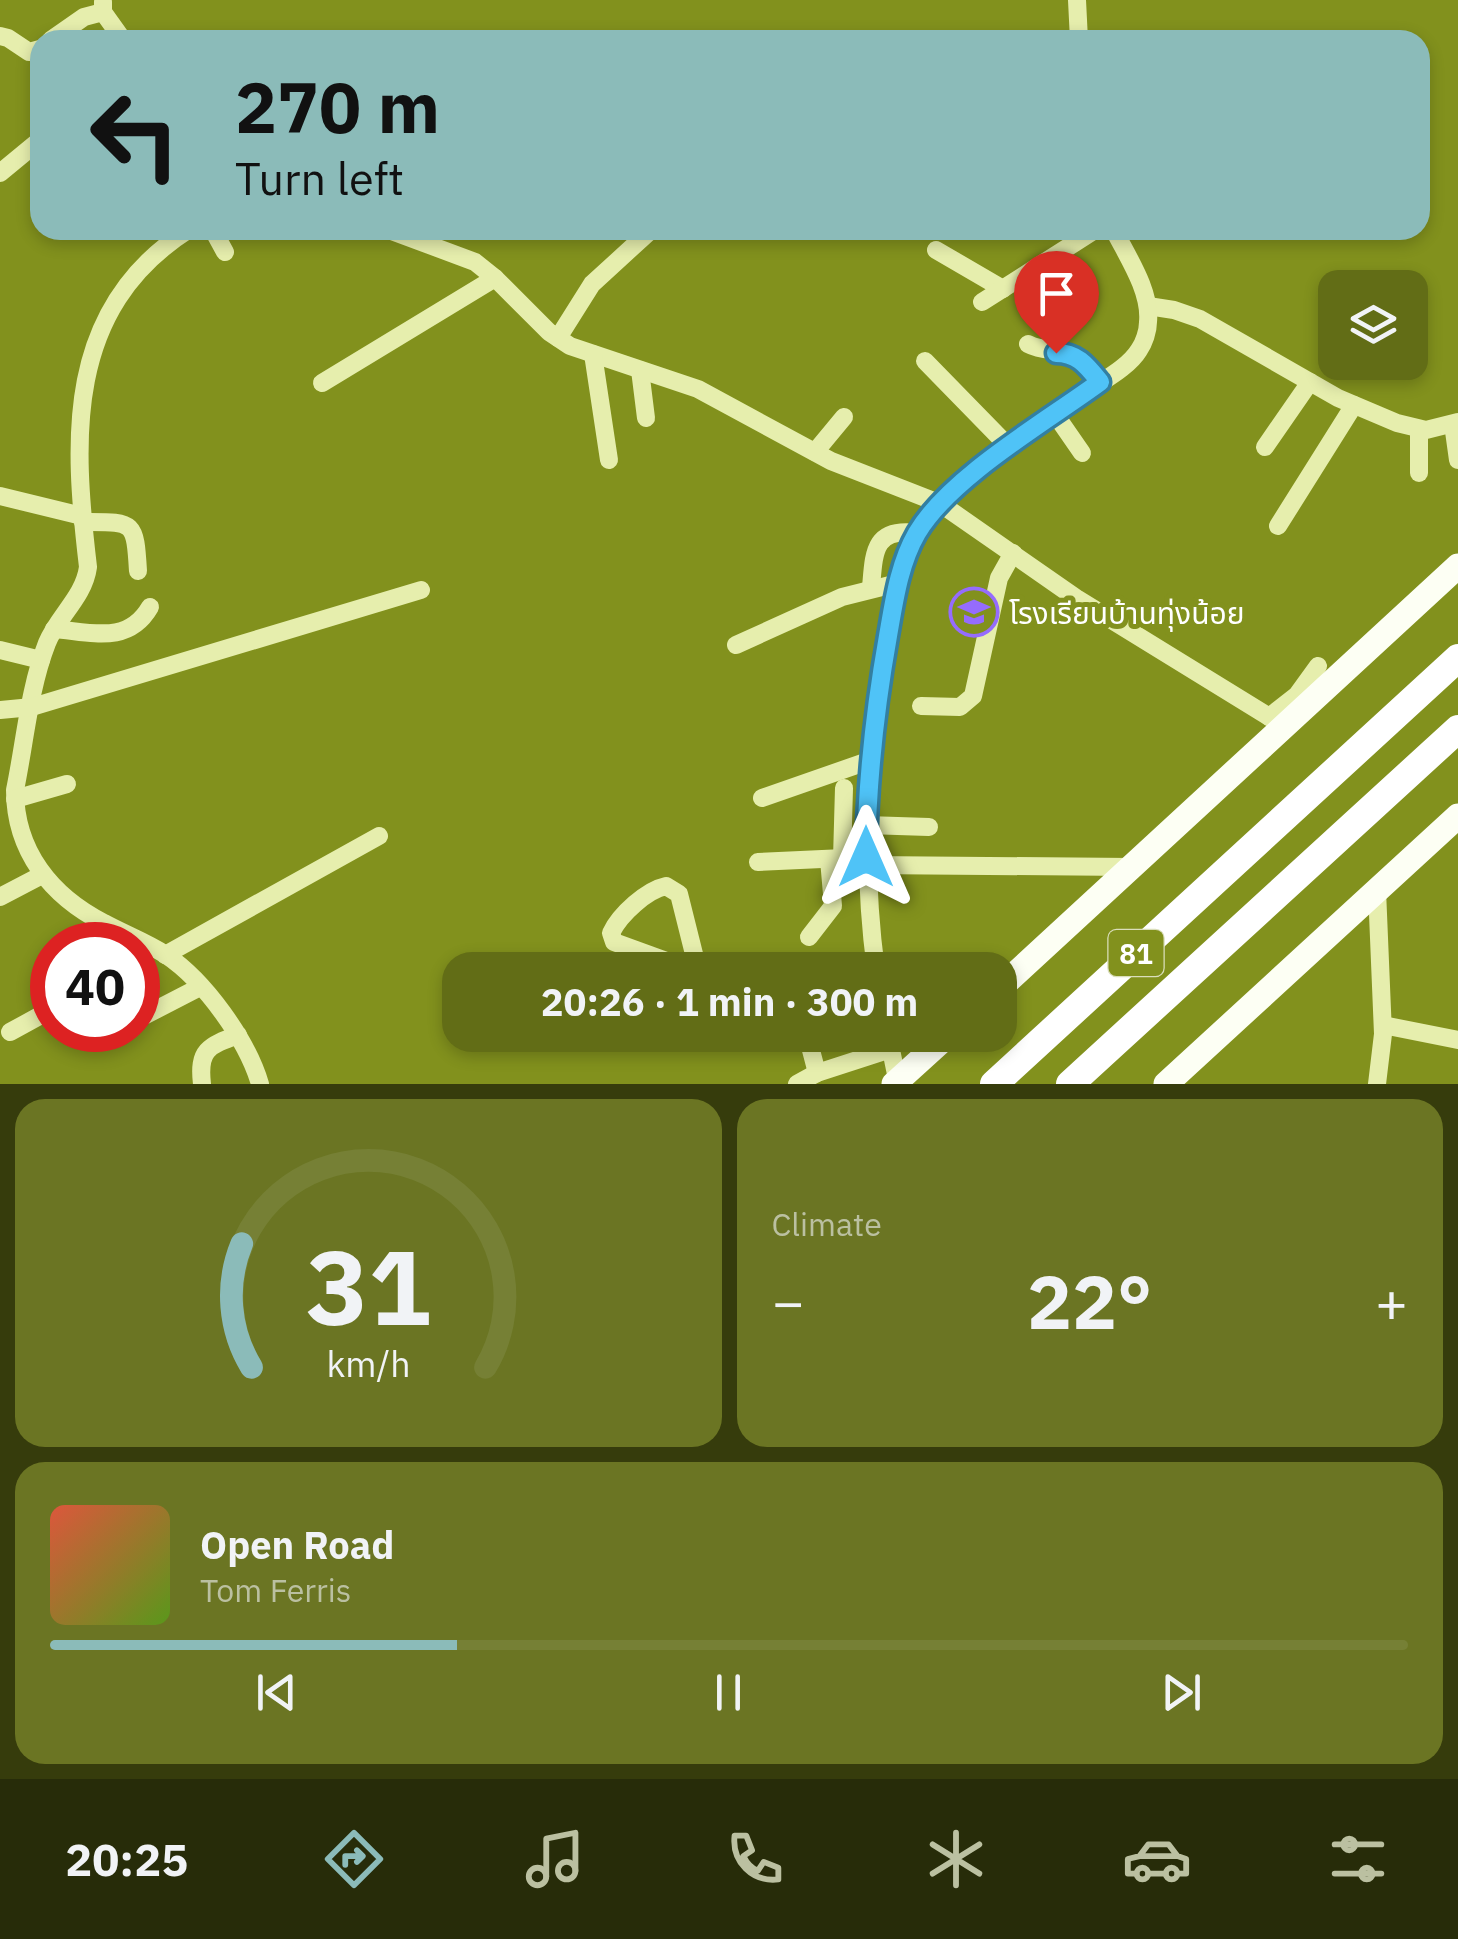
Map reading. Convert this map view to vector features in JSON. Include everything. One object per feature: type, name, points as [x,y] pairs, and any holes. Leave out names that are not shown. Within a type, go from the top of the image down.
[{"type":"highway","name":"81","points":[[994,1084],[1458,658]]},
{"type":"highway","name":"81","points":[[1070,1084],[1458,728]]},
{"type":"main road","points":[[1017,973],[1134,866],[1276,721],[1458,566]]},
{"type":"main road","points":[[1166,1084],[1458,816]]},
{"type":"main road","points":[[897,1083],[930,1052]]},
{"type":"street","points":[[1077,0],[1078,30]]},
{"type":"street","points":[[65,30],[103,6],[117,30]]},
{"type":"street","points":[[0,36],[30,52]]},
{"type":"street","points":[[0,173],[30,148]]},
{"type":"street","points":[[102,922],[62,896],[42,876],[10,808],[41,660],[54,629],[86,579],[78,468],[86,371],[111,310],[133,279],[175,240]]},
{"type":"street","points":[[218,240],[225,252]]},
{"type":"street","points":[[410,240],[460,256],[496,278],[558,338],[730,403],[815,452],[941,504],[1076,598],[1276,721],[1318,666]]},
{"type":"street","points":[[558,338],[592,284],[640,240]]},
{"type":"street","points":[[982,302],[1079,240]]},
{"type":"street","points":[[869,952],[866,825],[871,760],[880,679],[898,582],[917,533],[941,504],[1008,446],[1139,350],[1148,324],[1148,306],[1118,240]]},
{"type":"street","points":[[936,250],[1003,289]]},
{"type":"street","points":[[322,383],[496,278]]},
{"type":"street","points":[[1148,306],[1200,320],[1354,405],[1419,429],[1456,423],[1458,460]]},
{"type":"street","points":[[1028,344],[1041,351],[1070,353],[1100,382]]},
{"type":"street","points":[[593,354],[609,460]]},
{"type":"street","points":[[925,362],[1008,446]]},
{"type":"street","points":[[640,370],[646,418]]},
{"type":"street","points":[[1265,447],[1310,382]]},
{"type":"street","points":[[1278,526],[1354,405]]},
{"type":"street","points":[[1054,414],[1082,453]]},
{"type":"street","points":[[815,452],[844,417]]},
{"type":"street","points":[[1419,429],[1419,474]]},
{"type":"street","points":[[0,496],[132,529],[138,571]]},
{"type":"street","points":[[871,588],[874,552],[880,542],[892,533],[917,533]]},
{"type":"street","points":[[921,706],[960,707],[974,696],[999,578],[1013,554]]},
{"type":"street","points":[[736,646],[842,597],[898,582]]},
{"type":"street","points":[[0,710],[32,707],[421,590]]},
{"type":"street","points":[[54,629],[126,632],[142,620],[150,607]]},
{"type":"street","points":[[0,650],[41,660]]},
{"type":"street","points":[[762,798],[871,760]]},
{"type":"street","points":[[10,808],[67,784]]},
{"type":"street","points":[[809,937],[833,906],[844,788]]},
{"type":"street","points":[[866,825],[929,828]]},
{"type":"street","points":[[160,949],[378,836]]},
{"type":"street","points":[[758,862],[836,859],[1134,866]]},
{"type":"street","points":[[0,897],[42,876]]},
{"type":"street","points":[[641,952],[614,942],[611,932],[654,888],[666,886],[679,894],[694,952]]},
{"type":"street","points":[[1376,1084],[1383,1026],[1377,890]]},
{"type":"street","points":[[160,959],[200,988],[238,1035],[260,1084]]},
{"type":"street","points":[[160,1008],[200,988]]},
{"type":"street","points":[[10,1032],[30,1021]]},
{"type":"street","points":[[1383,1026],[1458,1040]]},
{"type":"street","points":[[202,1084],[200,1064],[207,1050],[238,1035]]},
{"type":"street","points":[[811,1052],[817,1073]]},
{"type":"street","points":[[797,1084],[866,1052]]},
{"type":"street","points":[[892,1052],[897,1083]]},
{"type":"place","name":"โรงเรียนบ้านทุ่งน้อย","points":[[974,612]]},
{"type":"route","points":[[866,857],[866,798],[880,679],[898,582],[917,533],[941,504],[1008,446],[1100,382],[1070,353],[1056,353]]}]
